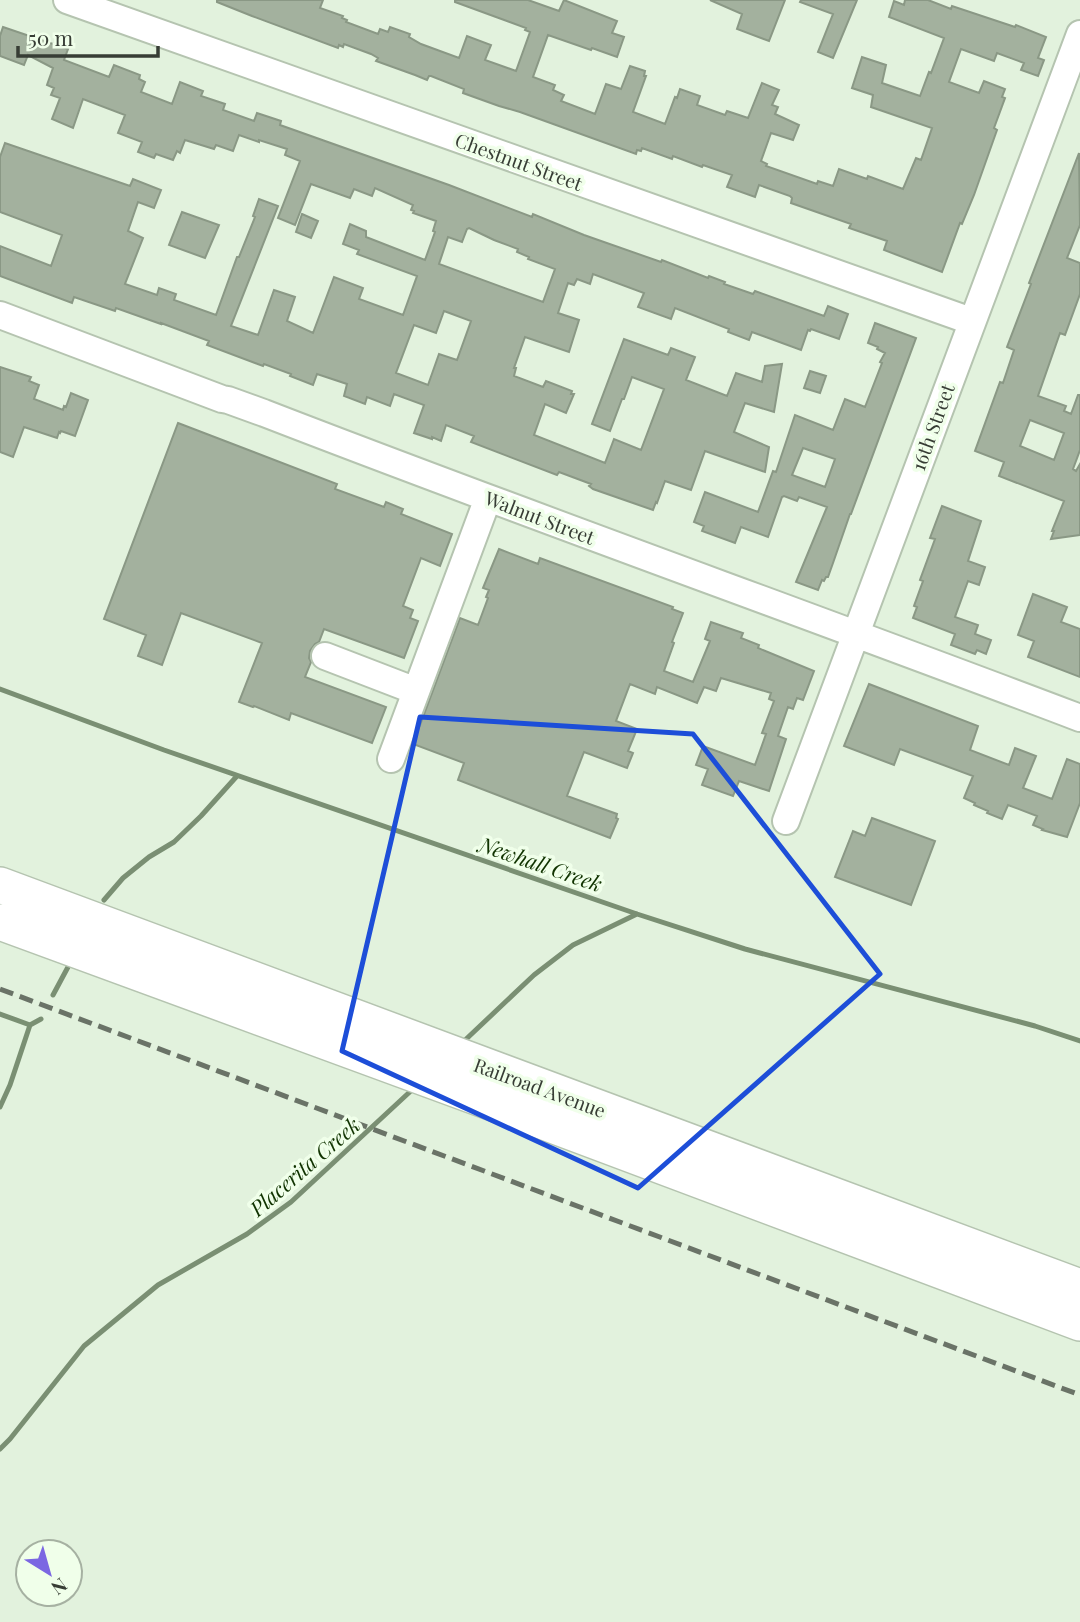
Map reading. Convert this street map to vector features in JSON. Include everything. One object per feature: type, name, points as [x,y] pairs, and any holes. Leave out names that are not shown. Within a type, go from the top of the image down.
[{"type":"main road","name":"Railroad Avenue","points":[[0,885],[1080,1287]]},
{"type":"main road","name":"Railroad Avenue","points":[[0,922],[1080,1323]]},
{"type":"street","name":"Chestnut Street","points":[[67,0],[971,321]]},
{"type":"street","name":"16th Street","points":[[786,821],[1080,34]]},
{"type":"street","name":"Walnut Street","points":[[0,315],[1080,718]]},
{"type":"street","points":[[391,759],[488,498]]},
{"type":"street","points":[[325,656],[416,691]]},
{"type":"highlighted area","points":[[420,717],[693,734],[880,974],[638,1188],[342,1051]]},
{"type":"building","points":[[217,0],[323,0],[320,8],[343,16],[346,22],[378,34],[380,29],[388,32],[390,27],[410,34],[409,37],[421,44],[459,58],[467,36],[491,45],[485,60],[516,71],[530,32],[525,30],[526,28],[455,0],[528,0],[559,11],[564,0],[617,21],[612,33],[624,37],[617,57],[548,35],[533,77],[555,85],[553,90],[564,95],[561,101],[595,114],[606,84],[621,89],[630,66],[645,71],[646,76],[633,112],[665,124],[680,89],[700,96],[697,105],[725,115],[727,111],[748,118],[762,83],[779,90],[772,105],[778,107],[775,114],[799,125],[793,140],[771,133],[761,161],[767,164],[766,166],[817,184],[818,181],[833,186],[839,169],[903,189],[916,158],[921,160],[932,128],[871,107],[873,95],[852,88],[862,57],[886,65],[882,83],[920,96],[944,38],[889,17],[894,1],[904,5],[905,0],[928,0],[951,9],[952,6],[1015,27],[1016,25],[1046,37],[1038,58],[1044,60],[1038,76],[1021,70],[1024,63],[997,53],[994,61],[961,49],[949,82],[979,93],[984,81],[1005,89],[1002,97],[1005,98],[994,128],[997,130],[974,195],[962,224],[960,223],[942,272],[884,250],[887,241],[849,228],[851,224],[791,203],[790,196],[759,185],[755,197],[727,187],[732,175],[642,148],[641,151],[637,150],[636,154],[463,93],[464,89],[431,76],[427,80],[376,61],[378,58],[371,54],[344,44],[338,48]]},
{"type":"building","points":[[710,0],[785,0],[769,41],[737,29],[742,14]]},
{"type":"building","points":[[857,0],[833,58],[818,52],[833,14],[800,2]]},
{"type":"building","points":[[3,27],[68,49],[64,60],[109,77],[114,65],[140,75],[139,79],[145,82],[141,92],[172,104],[180,82],[203,91],[201,96],[225,104],[223,110],[254,121],[257,113],[281,121],[280,125],[532,217],[533,214],[584,235],[708,278],[709,276],[753,294],[755,291],[824,316],[828,306],[848,314],[839,339],[811,329],[808,330],[801,350],[752,332],[749,340],[728,332],[729,329],[675,308],[671,319],[638,307],[644,293],[593,274],[590,284],[577,279],[574,285],[568,283],[558,313],[579,320],[569,352],[525,337],[514,368],[514,376],[543,387],[546,381],[572,391],[571,394],[574,394],[566,413],[545,404],[534,435],[605,463],[614,439],[641,450],[664,389],[632,377],[610,431],[592,424],[624,339],[668,355],[671,348],[695,357],[686,380],[727,396],[736,373],[762,382],[765,366],[782,364],[774,412],[745,403],[734,432],[769,447],[765,472],[705,451],[691,490],[665,481],[653,510],[593,489],[589,486],[591,484],[559,472],[557,475],[471,442],[474,436],[446,425],[441,441],[432,439],[414,433],[424,405],[394,394],[390,406],[367,397],[365,404],[344,396],[347,384],[317,374],[313,385],[290,376],[291,374],[207,345],[209,341],[161,323],[74,297],[72,303],[0,276],[0,246],[51,266],[62,235],[0,212],[0,157],[5,143],[130,186],[133,179],[161,190],[154,208],[138,202],[128,231],[143,238],[125,284],[157,295],[159,288],[176,294],[174,300],[216,315],[255,217],[253,216],[259,199],[278,206],[231,326],[258,335],[274,290],[295,297],[287,321],[313,333],[334,277],[363,288],[359,299],[403,315],[417,276],[357,254],[359,250],[343,244],[350,224],[366,231],[366,237],[425,260],[436,221],[413,213],[413,205],[375,188],[372,196],[354,189],[350,198],[311,184],[295,225],[278,218],[300,161],[285,155],[287,149],[239,135],[233,151],[216,145],[214,149],[185,140],[180,153],[177,151],[173,160],[156,154],[154,158],[138,152],[142,142],[118,133],[125,115],[83,99],[73,128],[52,119],[60,98],[51,95],[54,88],[47,85],[53,68],[28,55],[24,65],[0,56]],"holes":[[[469,228],[518,249],[517,252],[529,257],[528,259],[555,269],[543,302],[439,264],[448,237],[462,242]],[[444,311],[471,321],[457,360],[439,354],[428,385],[396,373],[414,325],[436,333]]]},
{"type":"building","points":[[1079,153],[1080,225],[1067,258],[1080,263],[1080,294],[1065,335],[1060,333],[1038,396],[1066,406],[1064,411],[1071,414],[1080,395],[1080,450],[1073,469],[1076,471],[1080,464],[1080,535],[1051,539],[1064,501],[999,476],[1004,462],[975,451],[1014,350],[1007,347],[1031,284],[1029,283]],"holes":[[[1030,420],[1064,433],[1054,460],[1020,446]]]},
{"type":"building","points":[[182,212],[219,225],[205,258],[169,245]]},
{"type":"building","points":[[302,214],[318,221],[311,238],[296,232]]},
{"type":"building","points":[[875,323],[916,338],[828,577],[822,580],[818,590],[796,582],[827,507],[799,497],[797,501],[784,496],[768,537],[741,527],[735,543],[702,531],[704,526],[694,522],[705,492],[758,512],[773,471],[776,472],[795,415],[833,430],[845,399],[865,407],[885,353],[868,343]],"holes":[[[803,448],[835,459],[825,487],[792,475]]]},
{"type":"building","points":[[0,367],[31,377],[29,381],[39,385],[34,399],[63,410],[71,393],[88,400],[75,436],[61,431],[57,438],[24,427],[13,457],[0,452]]},
{"type":"building","points":[[810,371],[826,376],[820,393],[804,388]]},
{"type":"building","points":[[178,423],[337,484],[335,489],[384,507],[386,502],[403,509],[401,514],[452,534],[440,566],[421,558],[403,606],[413,610],[410,618],[418,621],[404,658],[324,629],[319,642],[310,651],[311,662],[305,677],[386,707],[372,743],[291,713],[289,720],[239,702],[262,643],[181,613],[162,665],[138,656],[146,635],[104,619]]},
{"type":"building","points":[[942,506],[981,521],[968,561],[985,567],[979,585],[968,581],[955,617],[978,625],[975,634],[991,640],[986,654],[977,650],[975,654],[951,645],[955,634],[913,618],[917,607],[914,606],[923,581],[920,580],[935,539],[930,538]]},
{"type":"building","points":[[499,549],[538,564],[540,558],[683,613],[664,671],[693,682],[710,641],[705,639],[711,622],[743,633],[741,638],[759,645],[758,648],[814,671],[803,700],[797,698],[793,709],[788,707],[778,736],[786,739],[769,791],[739,781],[733,796],[702,785],[708,769],[696,765],[703,746],[755,765],[766,734],[762,733],[774,701],[769,699],[771,693],[721,678],[716,691],[704,687],[697,703],[657,687],[655,694],[630,684],[616,721],[637,729],[628,751],[633,753],[627,768],[584,752],[567,796],[617,814],[618,819],[610,838],[458,780],[464,763],[413,744],[460,618],[478,625],[488,598],[486,597],[489,590],[483,588]]},
{"type":"building","points":[[1033,594],[1067,607],[1061,622],[1080,629],[1080,677],[1028,657],[1034,641],[1018,635]]},
{"type":"building","points":[[869,684],[978,726],[970,750],[1009,765],[1015,748],[1036,756],[1023,788],[1052,799],[1067,759],[1080,764],[1080,803],[1067,837],[1042,830],[1033,825],[1037,816],[1008,805],[1002,819],[974,805],[975,803],[964,798],[973,776],[900,749],[894,765],[844,746]]},
{"type":"building","points":[[872,818],[935,841],[911,905],[835,877],[853,831],[865,836]]},
{"type":"waterway","name":"Newhall Creek","points":[[0,689],[164,750],[637,914],[745,949],[1035,1026],[1080,1041]]},
{"type":"waterway","points":[[104,900],[123,878],[149,857],[174,842],[237,776]]},
{"type":"waterway","name":"Placerita Creek","points":[[462,1043],[534,975],[573,945],[637,914]]},
{"type":"waterway","points":[[53,995],[68,967]]},
{"type":"waterway","points":[[0,1014],[30,1025],[41,1019]]},
{"type":"waterway","points":[[0,1107],[30,1025]]},
{"type":"waterway","name":"Placerita Creek","points":[[0,1449],[84,1346],[158,1285],[247,1234],[291,1202],[414,1088]]},
{"type":"railway","points":[[0,989],[1080,1395]]}]
